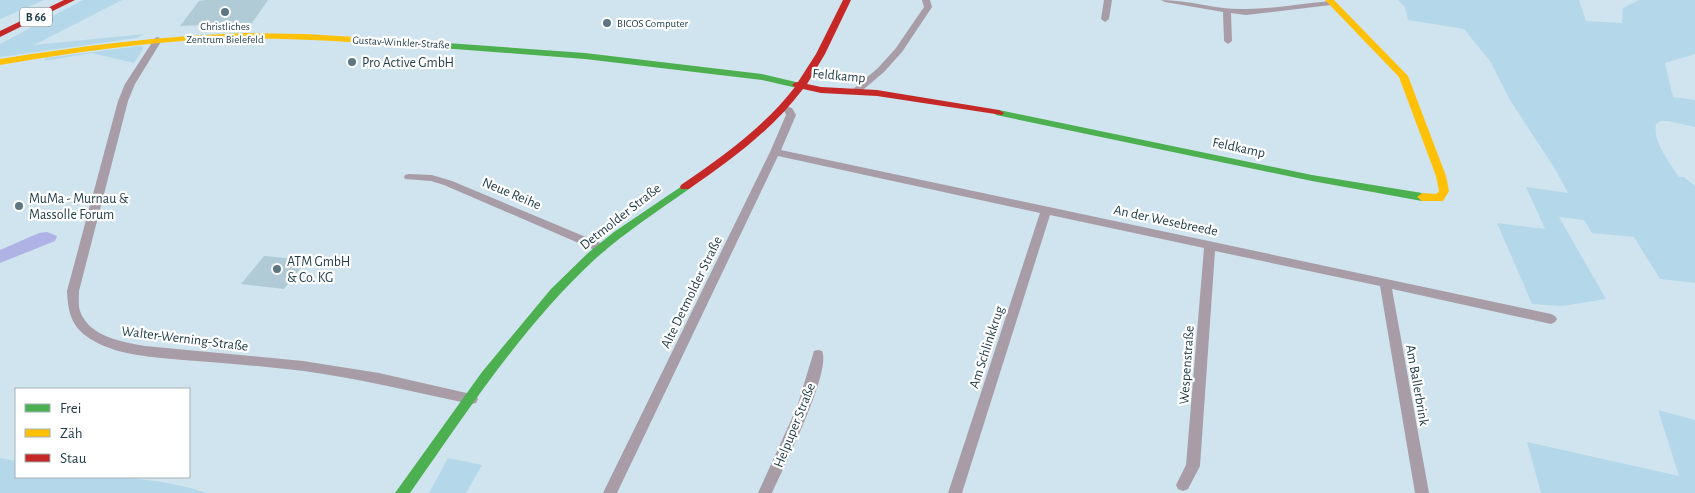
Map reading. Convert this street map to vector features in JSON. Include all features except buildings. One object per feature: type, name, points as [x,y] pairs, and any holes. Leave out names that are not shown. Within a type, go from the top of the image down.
[{"type":"main road","name":"B 66","points":[[0,26],[55,0]]},
{"type":"main road","name":"B 66","points":[[0,34],[71,0]]},
{"type":"main road","name":"Detmolder Straße","points":[[402,493],[525,328],[578,269],[601,248],[731,152],[782,108],[800,86],[819,57],[847,0]]},
{"type":"main road","name":"Feldkamp","points":[[800,86],[964,106],[1331,181],[1414,197],[1439,198],[1444,191],[1441,176],[1403,76],[1330,1]]},
{"type":"main road","name":"Gustav-Winkler-Straße","points":[[0,62],[69,50],[158,40],[212,37],[291,37],[456,46],[639,61],[762,78],[800,86]]},
{"type":"street","points":[[855,92],[899,50],[928,7],[926,0]]},
{"type":"street","points":[[1105,19],[1108,0]]},
{"type":"street","points":[[1165,0],[1182,1],[1227,11],[1267,11],[1330,1]]},
{"type":"street","points":[[1227,11],[1228,41]]},
{"type":"street","name":"Walter-Werning-Straße","points":[[158,40],[130,84],[123,101],[73,291],[74,311],[82,325],[98,338],[124,348],[340,371],[471,399]]},
{"type":"street","name":"Alte Detmolder Straße","points":[[610,493],[776,152],[791,115],[789,110],[782,108]]},
{"type":"street","name":"An der Wesebreede","points":[[776,152],[1551,318]]},
{"type":"street","name":"Neue Reihe","points":[[409,177],[432,178],[448,182],[601,248]]},
{"type":"street","name":"Am Schlinkkrug","points":[[955,493],[1046,210]]},
{"type":"street","name":"Wespenstraße","points":[[1183,485],[1193,466],[1210,245]]},
{"type":"street","name":"Am Ballerbrink","points":[[1385,283],[1422,493]]},
{"type":"street","name":"Helpuper Straße","points":[[765,493],[795,428],[816,370],[818,355]]},
{"type":"shaded area","points":[[0,0],[44,0],[0,19]]},
{"type":"shaded area","points":[[83,0],[122,0],[34,45],[144,34],[137,38],[0,57],[0,44]]},
{"type":"shaded area","points":[[1398,0],[1579,0],[1586,21],[1622,23],[1623,8],[1639,0],[1695,0],[1695,54],[1665,63],[1673,97],[1695,100],[1695,127],[1661,121],[1656,124],[1656,131],[1659,145],[1679,177],[1684,177],[1695,186],[1695,283],[1660,279],[1634,237],[1592,233],[1584,220],[1559,217],[1606,299],[1563,306],[1532,304],[1497,223],[1545,229],[1526,187],[1568,193],[1555,169],[1510,100],[1490,61],[1464,29],[1408,20],[1405,7]]},
{"type":"shaded area","points":[[143,47],[143,49],[134,63],[92,53],[44,61],[46,58]]},
{"type":"shaded area","points":[[1658,410],[1695,420],[1695,493],[1541,493],[1527,442],[1679,476]]},
{"type":"shaded area","points":[[0,458],[15,461],[15,478],[124,478],[184,486],[207,493],[0,493]]},
{"type":"shaded area","points":[[448,458],[482,465],[466,493],[429,493]]},
{"type":"water","points":[[47,232],[57,236],[55,241],[0,263],[0,250],[39,233]]},
{"type":"traffic: fast","points":[[405,43],[585,56],[762,77],[797,85]]},
{"type":"traffic: fast","points":[[999,113],[1312,178],[1422,197]]},
{"type":"traffic: fast","points":[[402,493],[508,347],[555,293],[605,245],[685,187]]},
{"type":"traffic: slow","points":[[1329,0],[1403,76],[1441,176],[1444,191],[1439,198],[1422,197]]},
{"type":"traffic: slow","points":[[0,62],[122,44],[214,37],[305,37],[405,43]]},
{"type":"traffic: jam","points":[[0,34],[71,0]]},
{"type":"traffic: jam","points":[[685,187],[748,141],[790,100],[815,64],[847,0]]},
{"type":"traffic: jam","points":[[797,85],[821,90],[877,93],[999,113]]},
{"type":"place","name":"Christliches Zentrum Bielefeld","points":[[225,12]]},
{"type":"place","name":"BICOS Computer","points":[[607,23]]},
{"type":"place","name":"Pro Active GmbH","points":[[352,62]]},
{"type":"place","name":"MuMa - Murnau & Massolle Forum","points":[[19,206]]},
{"type":"place","name":"ATM GmbH & Co. KG","points":[[277,269]]}]
